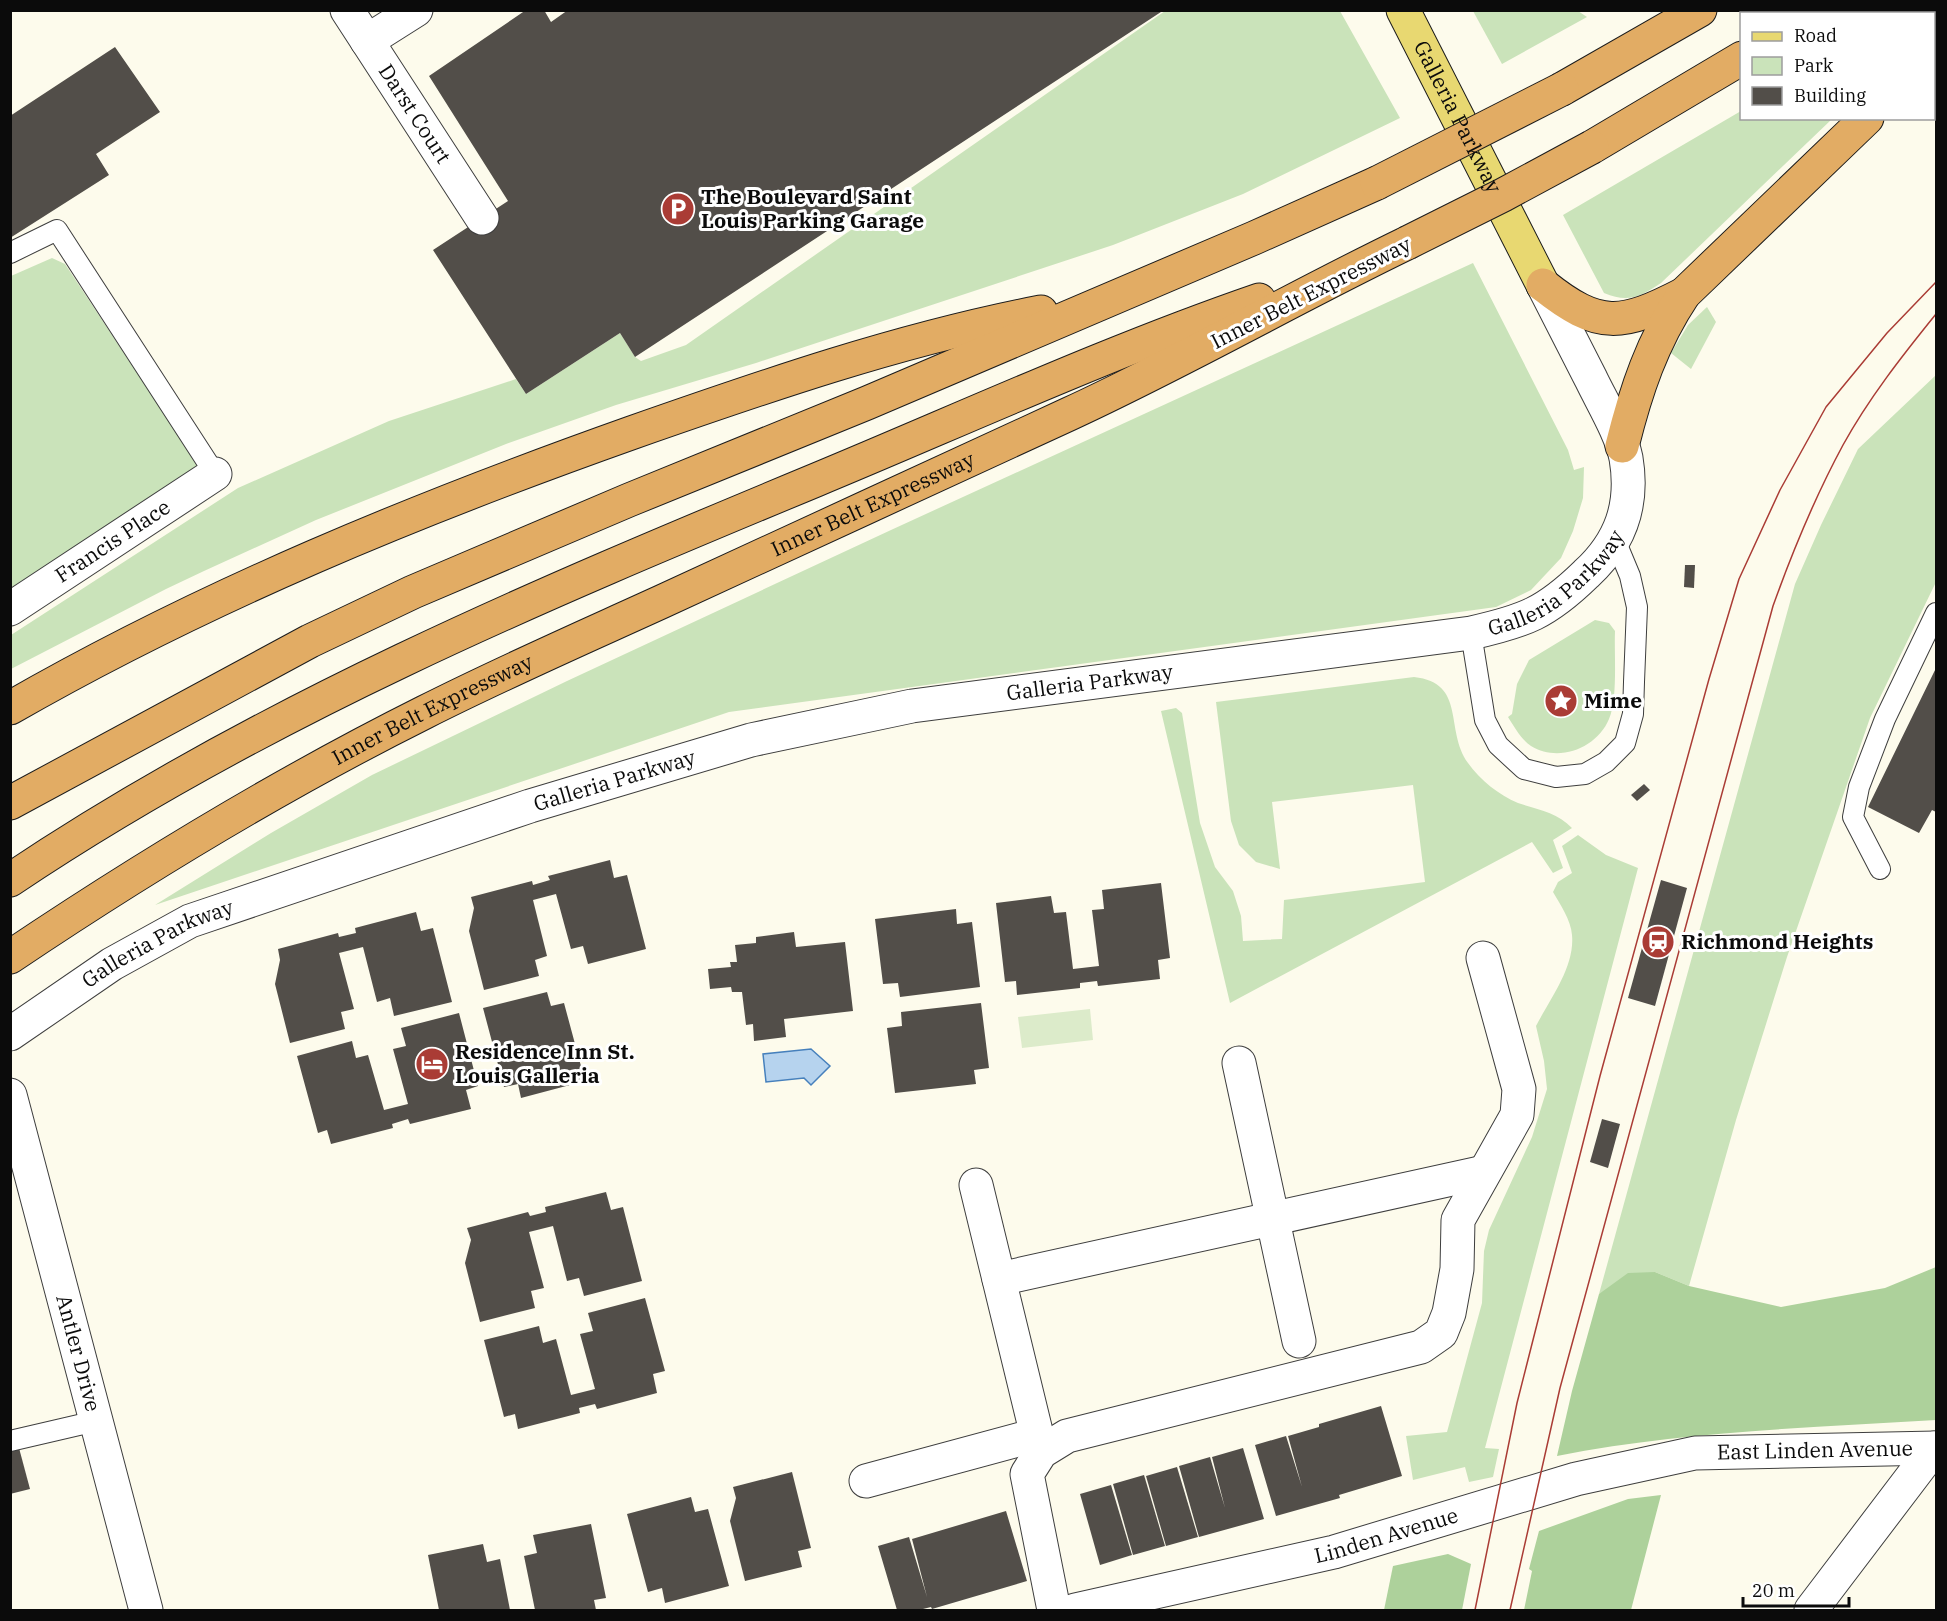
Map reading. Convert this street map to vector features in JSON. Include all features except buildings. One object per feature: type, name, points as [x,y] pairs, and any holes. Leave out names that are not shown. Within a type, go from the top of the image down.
[{"type":"highway","points":[[10,803],[310,641],[413,592],[629,500],[867,403],[1377,183],[1562,89],[1700,10]]},
{"type":"highway","name":"Inner Belt Expressway","points":[[10,957],[88,904],[198,837],[310,772],[425,712],[1190,356],[1346,272],[1503,195],[1592,147],[1740,59]]},
{"type":"highway","points":[[1622,446],[1631,408],[1646,365],[1667,320],[1684,294],[1865,120]]},
{"type":"highway","points":[[10,880],[128,806],[222,752],[321,700],[445,640],[672,540],[1146,341],[1346,272]]},
{"type":"highway","points":[[1543,285],[1567,304],[1588,314],[1625,319],[1649,312],[1684,294]]},
{"type":"highway","points":[[10,708],[59,680],[174,622],[293,566],[410,516],[531,469],[705,407],[910,343],[1000,320],[1107,299]]},
{"type":"highway","points":[[10,821],[129,738]]},
{"type":"main road","name":"Galleria Parkway","points":[[1403,10],[1543,285]]},
{"type":"street","name":"Darst Court","points":[[347,10],[482,218]]},
{"type":"street","points":[[367,41],[416,10]]},
{"type":"street","name":"Galleria Parkway","points":[[10,1034],[112,964],[190,921],[530,806],[751,740],[912,706],[1471,633],[1511,624],[1539,613],[1567,593],[1593,568],[1615,540],[1625,518],[1628,489],[1626,459],[1622,446],[1543,285]]},
{"type":"street","name":"Francis Place","points":[[10,609],[215,474]]},
{"type":"street","points":[[866,1481],[1039,1443],[1421,1347],[1441,1333],[1449,1313],[1457,1269],[1458,1220],[1517,1115],[1519,1089],[1483,958]]},
{"type":"street","points":[[1239,1063],[1299,1341]]},
{"type":"street","name":"Antler Drive","points":[[10,1095],[146,1611]]},
{"type":"street","points":[[999,1279],[1484,1172]]},
{"type":"street","points":[[976,1185],[1039,1443],[1027,1474],[1054,1611]]},
{"type":"street","points":[[1811,1611],[1935,1448]]},
{"type":"street","name":"East Linden Avenue","points":[[1695,1453],[1935,1448]]},
{"type":"street","name":"Linden Avenue","points":[[1075,1611],[1334,1552],[1576,1479],[1695,1453]]},
{"type":"lane","points":[[10,253],[57,230],[215,474]]},
{"type":"lane","points":[[1471,633],[1485,720],[1498,746],[1524,769],[1556,777],[1585,774],[1606,762],[1625,743],[1633,714],[1637,607],[1630,576],[1615,540]]},
{"type":"lane","points":[[1880,869],[1853,817],[1859,787],[1885,719],[1936,613]]},
{"type":"lane","points":[[10,1441],[96,1420]]},
{"type":"green space","points":[[1208,10],[1210,12],[1213,10],[1340,11],[1400,118],[1243,194],[1113,245],[756,363],[616,405],[506,444],[316,520],[166,589],[11,669],[11,635],[238,488],[389,421],[516,379],[526,394],[620,333],[635,357],[641,361],[686,345],[1165,11]]},
{"type":"green space","points":[[1473,11],[1578,11],[1587,17],[1502,64]]},
{"type":"green space","points":[[1740,112],[1740,120],[1831,120],[1661,283],[1640,295],[1620,298],[1604,293],[1563,215]]},
{"type":"green space","points":[[52,258],[65,264],[198,465],[11,588],[11,276]]},
{"type":"green space","points":[[1473,263],[1568,450],[1574,470],[1584,467],[1583,498],[1573,531],[1561,558],[1531,590],[1496,607],[729,712],[155,905],[271,833],[372,775],[891,530]]},
{"type":"green space","points":[[1707,307],[1716,322],[1691,369],[1671,353],[1688,325]]},
{"type":"green space","points":[[1936,375],[1936,582],[1870,718],[1787,957],[1736,1120],[1689,1286],[1655,1272],[1599,1294],[1795,584],[1858,449]]},
{"type":"green space","points":[[1595,620],[1609,623],[1615,631],[1615,688],[1609,719],[1596,738],[1576,750],[1553,753],[1531,746],[1521,737],[1508,717],[1512,714],[1517,684],[1529,660]]},
{"type":"green space","points":[[1414,677],[1431,681],[1441,688],[1448,698],[1461,750],[1468,763],[1484,781],[1511,800],[1554,815],[1572,828],[1553,840],[1563,868],[1553,873],[1532,842],[1230,1003],[1161,711],[1176,708],[1182,713],[1200,823],[1215,867],[1233,891],[1241,916],[1243,941],[1282,939],[1284,900],[1425,882],[1413,785],[1272,802],[1280,869],[1256,862],[1239,845],[1231,821],[1216,702]]},
{"type":"green space","points":[[1578,835],[1606,855],[1638,868],[1485,1448],[1499,1449],[1493,1477],[1469,1482],[1465,1467],[1413,1480],[1406,1436],[1447,1432],[1482,1303],[1484,1251],[1489,1230],[1532,1137],[1547,1089],[1544,1061],[1536,1026],[1566,971],[1570,959],[1572,935],[1570,924],[1553,892],[1558,882],[1572,873],[1562,846]]},
{"type":"green space","points":[[1090,1009],[1093,1040],[1022,1048],[1018,1017]]},
{"type":"green space","points":[[1936,1267],[1936,1420],[1699,1436],[1557,1456],[1599,1294],[1628,1273],[1655,1272],[1689,1286],[1781,1307],[1885,1288]]},
{"type":"green space","points":[[1661,1495],[1631,1610],[1524,1610],[1532,1571],[1529,1569],[1539,1531],[1628,1499]]},
{"type":"green space","points":[[1448,1554],[1471,1564],[1462,1610],[1384,1610],[1393,1566]]},
{"type":"water","points":[[811,1049],[830,1066],[811,1085],[804,1078],[766,1082],[763,1054]]},
{"type":"tram line","points":[[1475,1610],[1517,1403],[1600,1076],[1709,679],[1739,579],[1780,490],[1826,407],[1887,333],[1936,282]]},
{"type":"tram line","points":[[1510,1610],[1560,1388],[1773,606],[1805,524],[1843,445],[1875,394],[1936,314]]},
{"type":"place","name":"The Boulevard Saint Louis Parking Garage","points":[[678,209]]},
{"type":"place","name":"Mime","points":[[1561,701]]},
{"type":"place","name":"Richmond Heights","points":[[1658,942]]},
{"type":"place","name":"Residence Inn St. Louis Galleria","points":[[432,1064]]}]
